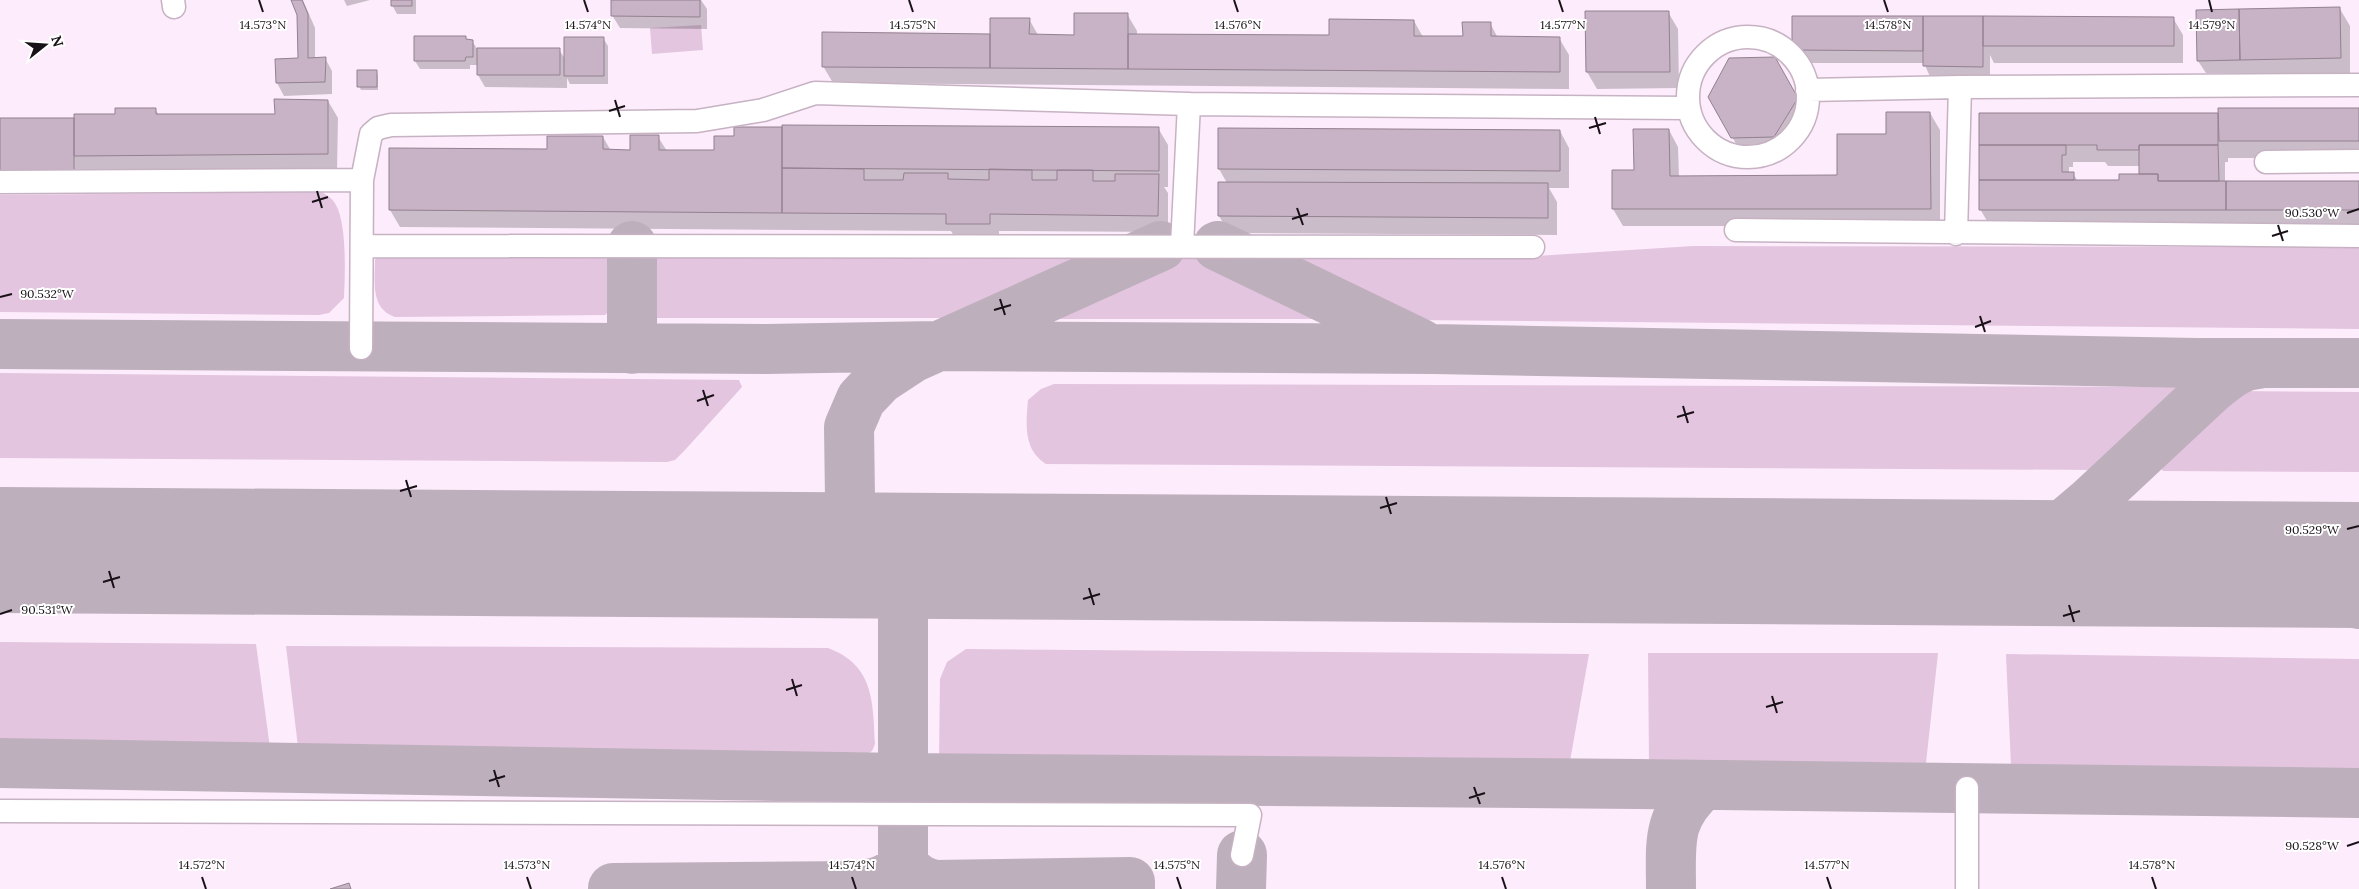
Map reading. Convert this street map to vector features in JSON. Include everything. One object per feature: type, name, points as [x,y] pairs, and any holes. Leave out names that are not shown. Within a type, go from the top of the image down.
[{"type":"lane","points":[[1761,37],[1787,51],[1800,69],[1808,90],[1805,116],[1795,134],[1781,147],[1756,156],[1730,155],[1713,146],[1699,132],[1688,108],[1689,85],[1696,65],[1706,53],[1718,44],[1731,38],[1761,37]]},
{"type":"lane","points":[[1808,90],[1960,87],[2359,85]]},
{"type":"lane","points":[[1956,234],[1960,87]]},
{"type":"lane","points":[[361,348],[362,180],[371,134],[378,128],[391,125],[697,121],[763,110],[815,93],[1189,104],[1688,108]]},
{"type":"lane","points":[[1182,246],[1189,104]]},
{"type":"lane","points":[[2266,162],[2359,161]]},
{"type":"lane","points":[[0,182],[362,180]]},
{"type":"lane","points":[[1736,230],[1956,234],[2359,236]]},
{"type":"lane","points":[[362,246],[1533,247]]},
{"type":"lane","points":[[1967,788],[1967,889]]},
{"type":"lane","points":[[0,811],[1250,815],[1242,854]]},
{"type":"shaded area","points":[[701,25],[703,50],[652,54],[650,28]]},
{"type":"shaded area","points":[[322,192],[336,205],[340,214],[344,237],[344,298],[329,313],[319,315],[0,312],[0,195]]},
{"type":"shaded area","points":[[1693,246],[2359,247],[2359,329],[1412,320],[1397,316],[1264,254],[1536,256]]},
{"type":"shaded area","points":[[378,255],[605,256],[614,269],[614,306],[605,315],[395,317],[381,308],[378,301],[375,285],[375,260]]},
{"type":"shaded area","points":[[657,255],[1105,255],[1104,259],[956,318],[651,318],[644,310],[644,267]]},
{"type":"shaded area","points":[[1188,255],[1327,307],[1332,311],[1332,319],[1041,319],[1038,316],[1038,313]]},
{"type":"shaded area","points":[[0,373],[739,380],[742,387],[675,460],[667,462],[0,458]]},
{"type":"shaded area","points":[[1054,384],[2185,387],[2098,470],[1046,464],[1033,451],[1030,443],[1027,427],[1028,400],[1041,389]]},
{"type":"shaded area","points":[[2235,391],[2359,392],[2359,472],[2163,471],[2158,465]]},
{"type":"shaded area","points":[[0,642],[256,644],[270,748],[0,745]]},
{"type":"shaded area","points":[[286,646],[828,648],[843,655],[863,675],[871,700],[875,744],[872,751],[863,756],[298,747]]},
{"type":"shaded area","points":[[966,649],[1589,654],[1570,761],[939,760],[940,679],[947,662]]},
{"type":"shaded area","points":[[1648,653],[1938,653],[1926,763],[1649,761]]},
{"type":"shaded area","points":[[2006,654],[2359,659],[2359,770],[2011,766]]},
{"type":"building","points":[[291,0],[302,0],[308,14],[308,58],[326,57],[325,82],[276,83],[275,59],[298,58],[297,15]]},
{"type":"building","points":[[391,0],[412,0],[412,6],[391,6]]},
{"type":"building","points":[[611,0],[700,0],[700,17],[611,16]]},
{"type":"building","points":[[2340,7],[2341,58],[2240,60],[2239,9]]},
{"type":"building","points":[[2239,9],[2240,60],[2197,61],[2196,10]]},
{"type":"building","points":[[1585,11],[1669,11],[1670,72],[1586,72]]},
{"type":"building","points":[[1074,13],[1128,13],[1128,69],[990,68],[990,18],[1030,18],[1029,34],[1074,35]]},
{"type":"building","points":[[1792,16],[1923,16],[1923,51],[1792,50]]},
{"type":"building","points":[[1923,16],[1983,16],[1983,67],[1923,66]]},
{"type":"building","points":[[1983,16],[2174,17],[2174,46],[1983,46]]},
{"type":"building","points":[[1329,19],[1414,20],[1414,36],[1463,36],[1462,22],[1491,22],[1491,36],[1560,37],[1560,72],[1128,69],[1128,34],[1329,35]]},
{"type":"building","points":[[822,32],[990,34],[990,68],[822,67]]},
{"type":"building","points":[[414,36],[466,36],[466,39],[473,40],[473,57],[466,57],[465,61],[414,61]]},
{"type":"building","points":[[564,37],[604,37],[604,76],[564,76]]},
{"type":"building","points":[[477,48],[560,48],[560,75],[477,75]]},
{"type":"building","points":[[1775,57],[1798,98],[1774,137],[1731,138],[1708,97],[1729,58]]},
{"type":"building","points":[[357,70],[377,70],[377,87],[357,87]]},
{"type":"building","points":[[274,99],[328,100],[328,154],[74,156],[74,114],[115,114],[115,108],[156,108],[156,114],[275,114]]},
{"type":"building","points":[[2218,108],[2359,108],[2359,141],[2219,141]]},
{"type":"building","points":[[1886,112],[1930,112],[1931,209],[1612,209],[1612,170],[1634,170],[1633,129],[1669,129],[1670,176],[1837,175],[1837,134],[1886,134]]},
{"type":"building","points":[[1979,113],[2218,113],[2218,145],[2139,145],[2139,150],[2097,150],[2097,145],[1979,145]]},
{"type":"building","points":[[0,118],[74,118],[74,173],[0,173]]},
{"type":"building","points":[[782,125],[1159,127],[1159,171],[782,168]]},
{"type":"building","points":[[734,127],[782,127],[782,213],[389,210],[389,148],[547,149],[547,136],[603,136],[603,149],[630,150],[630,135],[659,135],[659,150],[714,150],[714,136],[734,136]]},
{"type":"building","points":[[1218,128],[1560,130],[1560,171],[1218,169]]},
{"type":"building","points":[[1979,145],[2066,145],[2066,155],[2062,155],[2062,172],[2074,172],[2074,180],[1979,180]]},
{"type":"building","points":[[2139,145],[2218,145],[2219,181],[2158,181],[2158,174],[2139,174]]},
{"type":"building","points":[[782,168],[864,169],[864,180],[903,180],[904,173],[948,173],[948,179],[989,180],[989,169],[1032,170],[1032,180],[1057,180],[1057,170],[1093,170],[1093,181],[1115,181],[1115,174],[1159,174],[1158,216],[990,214],[990,224],[946,224],[946,214],[782,213]]},
{"type":"building","points":[[2119,174],[2158,174],[2158,181],[2226,181],[2226,210],[1979,210],[1979,180],[2119,180]]},
{"type":"building","points":[[2226,181],[2359,181],[2359,210],[2226,210]]},
{"type":"building","points":[[1218,182],[1548,183],[1548,218],[1218,216]]},
{"type":"building","points":[[349,883],[351,889],[330,889]]},
{"type":"taxiway","points":[[632,246],[632,349]]},
{"type":"taxiway","points":[[903,605],[890,576],[865,539],[850,498],[849,427],[861,399],[880,379],[912,358],[1161,246]]},
{"type":"taxiway","points":[[1218,246],[1421,344]]},
{"type":"taxiway","points":[[0,344],[767,349],[936,346],[1433,349],[2197,363],[2359,363]]},
{"type":"taxiway","points":[[2018,563],[2091,501],[2212,388],[2239,369],[2258,364]]},
{"type":"taxiway","points":[[819,555],[840,530],[846,516],[850,498]]},
{"type":"taxiway","points":[[2091,501],[2086,520],[2086,534],[2088,541],[2103,564]]},
{"type":"taxiway","points":[[903,889],[903,605],[913,577],[928,556]]},
{"type":"taxiway","points":[[2223,564],[2359,604]]},
{"type":"taxiway","points":[[0,763],[903,778],[1638,784],[2359,793]]},
{"type":"taxiway","points":[[1671,889],[1671,845],[1673,832],[1682,809],[1703,785]]},
{"type":"taxiway","points":[[1241,889],[1242,855]]},
{"type":"taxiway","points":[[613,888],[857,886],[883,880],[894,874],[903,864],[917,878],[935,885],[1130,882],[1130,889]]},
{"type":"runway","points":[[0,550],[2359,565]]}]
